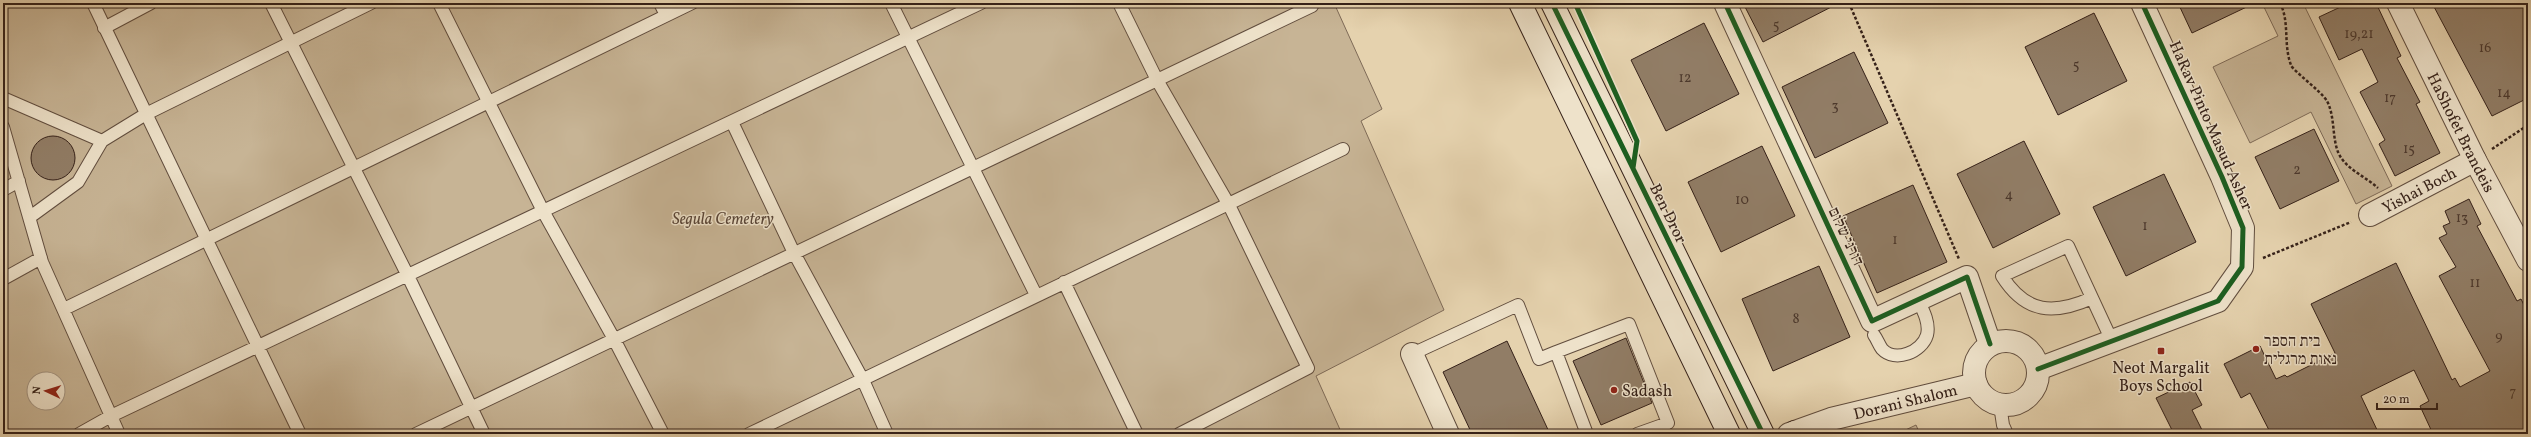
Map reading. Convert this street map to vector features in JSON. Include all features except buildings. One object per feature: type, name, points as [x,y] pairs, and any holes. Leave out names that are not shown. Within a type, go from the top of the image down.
[{"type":"street","points":[[1520,3],[1729,434]]},
{"type":"street","name":"Ben Dror","points":[[1552,3],[1763,434]]},
{"type":"street","name":"דורני שלום","points":[[1725,3],[1872,321],[1967,277]]},
{"type":"street","name":"HaRav Pinto Masud Asher","points":[[2142,3],[2222,177],[2243,228],[2242,267]]},
{"type":"street","name":"HaShofet Brandeis","points":[[2398,3],[2475,160],[2528,260]]},
{"type":"street","name":"Yishai Boch","points":[[2370,215],[2475,160]]},
{"type":"street","points":[[2038,369],[2218,301],[2242,267]]},
{"type":"street","points":[[1967,277],[1990,344]]},
{"type":"street","points":[[2011,340],[2029,350],[2038,369],[2038,379],[2028,396],[2020,402],[2000,405],[1990,401],[1981,394],[1976,384],[1974,375],[1977,357],[1990,344],[2011,340]]},
{"type":"street","points":[[1412,354],[1448,434]]},
{"type":"street","name":"Dorani Shalom","points":[[1793,433],[1831,418],[1976,384]]},
{"type":"lane","points":[[92,3],[300,434]]},
{"type":"lane","points":[[104,28],[151,3]]},
{"type":"lane","points":[[271,3],[352,168],[408,276],[484,434]]},
{"type":"lane","points":[[30,217],[78,182],[102,141],[146,114],[371,3]]},
{"type":"lane","points":[[439,3],[543,211],[614,339],[663,434]]},
{"type":"lane","points":[[660,3],[666,15]]},
{"type":"lane","points":[[64,309],[692,3]]},
{"type":"lane","points":[[891,3],[1036,295]]},
{"type":"lane","points":[[79,434],[111,416],[981,3]]},
{"type":"lane","points":[[1119,3],[1157,80],[1229,205],[1308,368],[1179,434]]},
{"type":"lane","points":[[416,434],[1312,6]]},
{"type":"lane","points":[[3,98],[102,141]]},
{"type":"lane","points":[[732,122],[794,253],[863,380],[887,434]]},
{"type":"lane","points":[[3,127],[41,258],[119,434]]},
{"type":"lane","points":[[749,434],[1343,149]]},
{"type":"lane","points":[[3,190],[19,181]]},
{"type":"lane","points":[[2092,298],[2074,306],[2057,310],[2037,306],[2022,300],[2012,291],[2002,276],[2068,246],[2112,341]]},
{"type":"lane","points":[[3,279],[41,258]]},
{"type":"lane","points":[[1064,282],[1137,434]]},
{"type":"lane","points":[[1874,335],[1882,349],[1894,355],[1908,354],[1919,349],[1927,335],[1926,318],[1918,300]]},
{"type":"lane","points":[[1412,354],[1518,305],[1539,359],[1629,324],[1668,423],[1637,434]]},
{"type":"lane","points":[[1556,352],[1587,434]]},
{"type":"lane","points":[[2000,405],[2003,425],[2007,434]]},
{"type":"path","points":[[1849,3],[1967,277]]},
{"type":"path","points":[[2280,3],[2286,20],[2286,46],[2291,67],[2308,79],[2327,102],[2338,153],[2352,170],[2367,178],[2392,203]]},
{"type":"path","points":[[2242,267],[2370,215]]},
{"type":"green space","name":"Segula Cemetery","points":[[3,3],[1334,3],[1382,109],[1361,121],[1444,310],[1316,376],[1342,434],[3,434]]},
{"type":"green space","points":[[2262,3],[2303,3],[2392,186],[2356,204],[2311,112],[2250,143],[2213,67],[2278,36]]},
{"type":"green space","points":[[1916,425],[1920,434],[1897,434]]},
{"type":"cycle path","points":[[1552,3],[1763,434]]},
{"type":"cycle path","points":[[1575,3],[1637,141],[1633,168]]},
{"type":"cycle path","points":[[1725,3],[1872,321],[1967,277],[1990,344]]},
{"type":"cycle path","points":[[2038,369],[2218,301],[2242,267],[2243,228],[2222,177],[2142,3]]},
{"type":"place","name":"בית הספר נאות מרגלית","points":[[2256,349]]},
{"type":"place","name":"Neot Margalit Boys School","points":[[2161,351]]},
{"type":"place","name":"Sadash","points":[[1614,390]]}]
